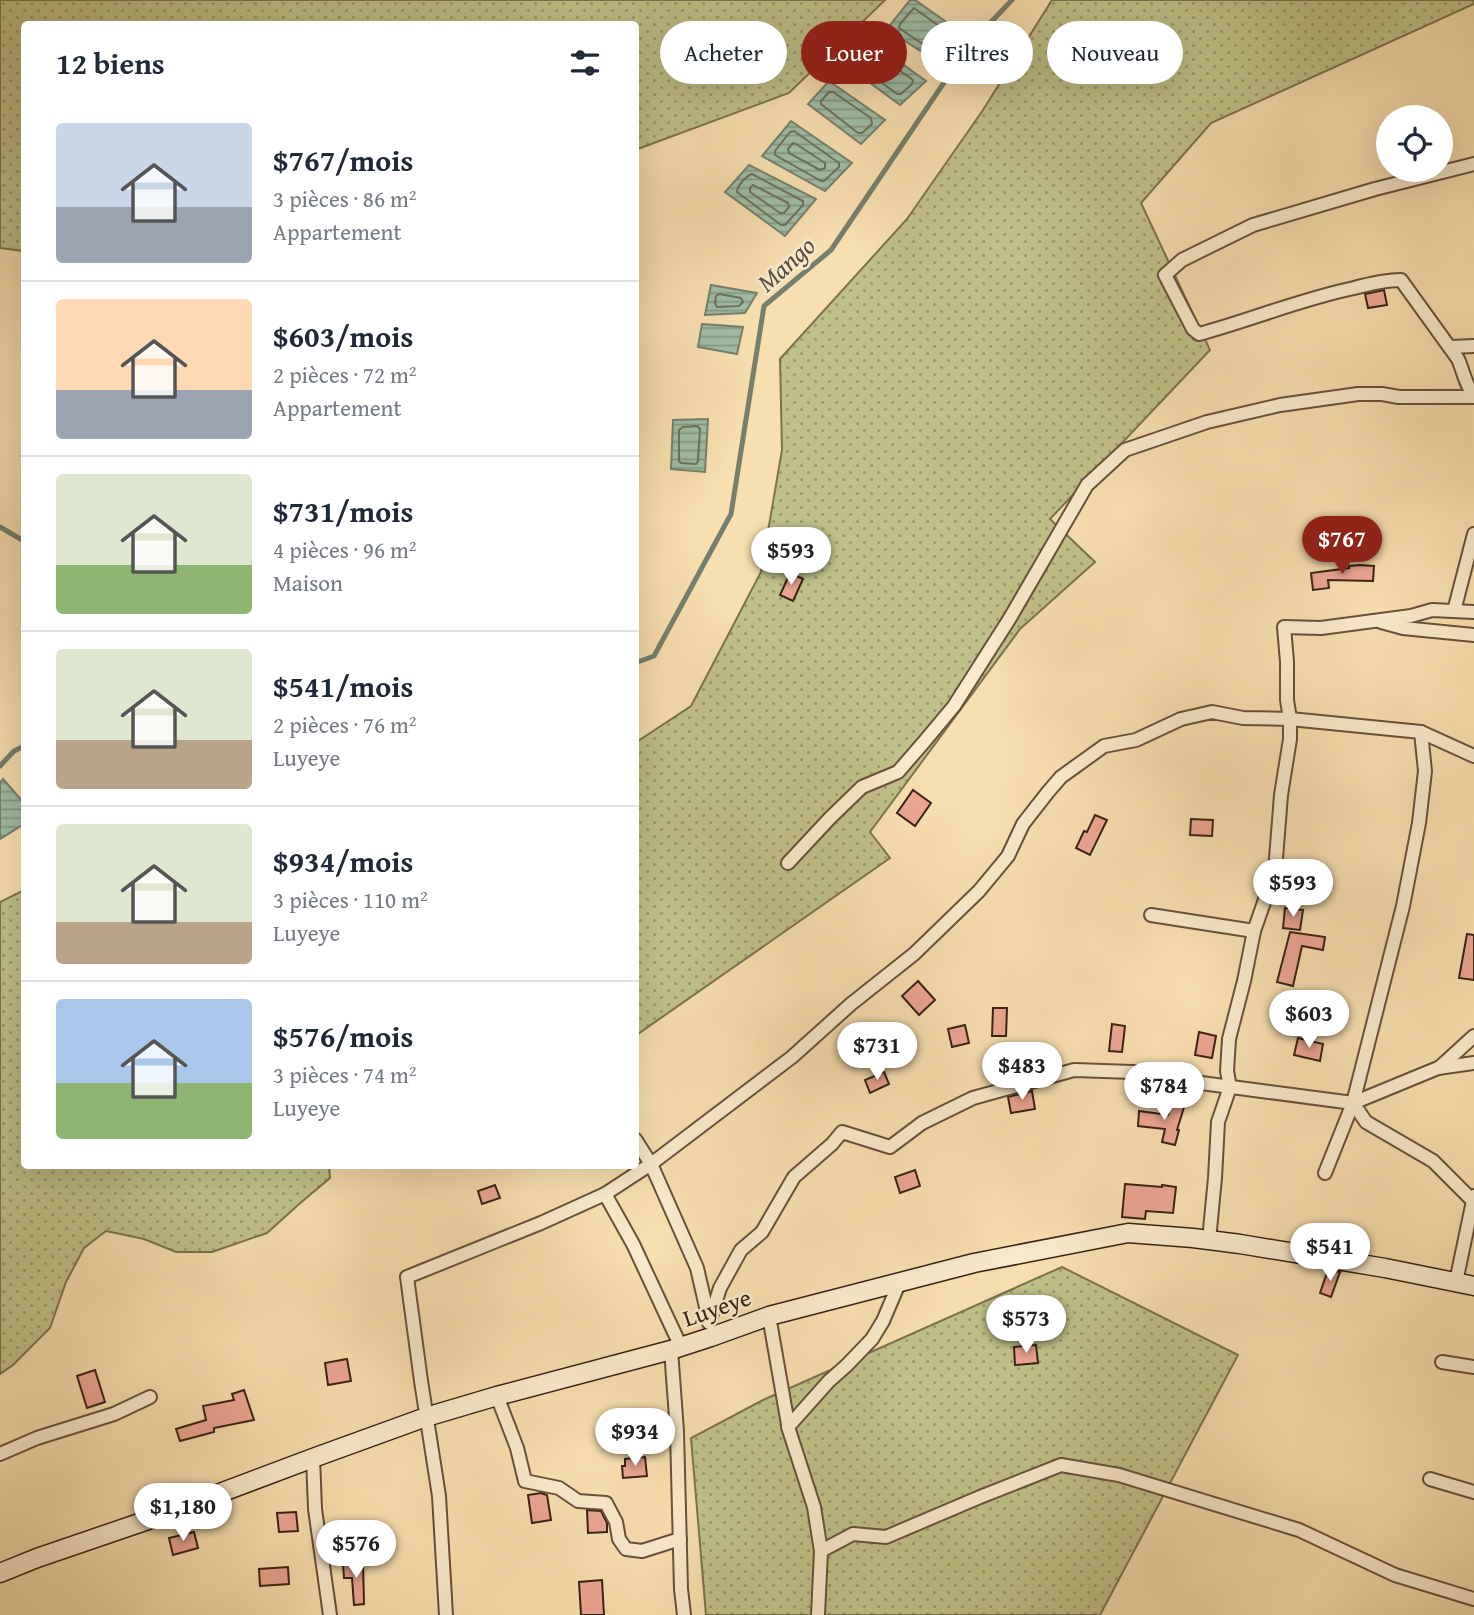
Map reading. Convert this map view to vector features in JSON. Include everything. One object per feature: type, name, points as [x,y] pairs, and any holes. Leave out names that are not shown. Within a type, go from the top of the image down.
[{"type":"street","points":[[1474,164],[1375,189],[1253,225],[1182,260],[1165,275],[1193,329],[1199,334],[1322,294],[1401,280],[1450,347],[1474,396]]},
{"type":"street","points":[[1450,347],[1474,346]]},
{"type":"street","points":[[788,863],[862,787],[898,772],[924,743],[954,706],[1010,618],[1087,485],[1125,450],[1207,422],[1280,405],[1358,394],[1399,397],[1474,396]]},
{"type":"street","points":[[1454,611],[1474,534]]},
{"type":"street","points":[[1209,1240],[1218,1122],[1230,1087],[1227,1071],[1230,1039],[1254,931],[1275,871],[1290,719],[1284,627],[1321,628],[1411,616],[1432,610],[1474,612]]},
{"type":"street","points":[[1376,621],[1402,628],[1474,635]]},
{"type":"street","points":[[446,1615],[439,1496],[407,1277],[605,1194],[651,1164],[792,1057],[914,954],[979,891],[1008,856],[1023,824],[1061,777],[1104,746],[1136,740],[1181,719],[1212,712],[1243,719],[1290,719],[1421,732],[1474,756]]},
{"type":"street","points":[[1325,1173],[1353,1103],[1403,905],[1419,823],[1425,771],[1421,732]]},
{"type":"street","points":[[1151,915],[1254,931]]},
{"type":"street","points":[[1438,1068],[1474,1036]]},
{"type":"street","points":[[710,1330],[720,1288],[741,1250],[762,1232],[794,1177],[842,1132],[890,1147],[922,1123],[973,1098],[1074,1070],[1133,1072],[1353,1103],[1438,1068],[1474,1063]]},
{"type":"street","points":[[1353,1103],[1366,1122],[1433,1161],[1474,1200],[1456,1282]]},
{"type":"street","points":[[639,1145],[651,1164],[697,1268],[710,1330]]},
{"type":"street","points":[[605,1194],[633,1244],[676,1348],[681,1589],[684,1615]]},
{"type":"street","name":"Luyeye","points":[[0,1573],[426,1417],[676,1348],[710,1330],[974,1263],[1128,1233],[1209,1240],[1474,1286]]},
{"type":"street","points":[[788,1427],[829,1381],[872,1339],[900,1281]]},
{"type":"street","points":[[769,1316],[788,1427],[814,1507],[821,1551],[818,1615]]},
{"type":"street","points":[[1442,1362],[1474,1367]]},
{"type":"street","points":[[497,1396],[517,1448],[525,1482],[559,1488],[578,1501],[606,1503],[619,1539],[626,1549],[642,1552],[680,1539]]},
{"type":"street","points":[[0,1454],[37,1438],[114,1414],[150,1397]]},
{"type":"street","points":[[313,1458],[315,1509],[330,1615]]},
{"type":"street","points":[[821,1551],[853,1534],[886,1537],[1061,1465],[1119,1475],[1299,1530],[1395,1575],[1474,1599]]},
{"type":"street","points":[[1430,1479],[1474,1492]]},
{"type":"green space","points":[[0,0],[885,0],[863,21],[801,21],[801,81],[789,93],[639,149],[639,21],[21,21],[21,251],[0,248]]},
{"type":"green space","points":[[1052,0],[1474,0],[1474,4],[1211,123],[1141,203],[1210,350],[1050,519],[1095,562],[1020,629],[870,832],[890,858],[639,1033],[639,740],[691,706],[761,572],[782,450],[780,359],[907,219],[999,84],[1033,84],[1033,30]]},
{"type":"green space","points":[[21,892],[21,1169],[329,1169],[330,1178],[267,1233],[212,1252],[176,1252],[144,1239],[106,1231],[84,1248],[66,1282],[50,1328],[13,1365],[0,1374],[0,902]]},
{"type":"green space","points":[[1062,1267],[1238,1355],[1100,1615],[706,1615],[691,1438],[763,1400]]},
{"type":"water","points":[[910,0],[915,0],[945,21],[921,21],[921,51],[907,42],[907,21],[893,21]]},
{"type":"water","points":[[907,67],[921,77],[923,84],[900,105],[872,84],[907,84]]},
{"type":"water","points":[[826,84],[833,84],[885,120],[861,144],[808,104]]},
{"type":"water","points":[[791,121],[852,163],[825,191],[762,156]]},
{"type":"water","points":[[749,165],[816,199],[785,236],[725,192]]},
{"type":"water","points":[[711,285],[757,293],[745,313],[705,315]]},
{"type":"water","points":[[702,324],[743,327],[737,354],[698,347]]},
{"type":"water","points":[[708,419],[705,472],[671,469],[673,420]]},
{"type":"water","points":[[3,779],[21,800],[21,826],[0,839],[0,783]]},
{"type":"building","points":[[1384,290],[1387,305],[1368,308],[1365,294]]},
{"type":"building","points":[[1360,565],[1374,566],[1373,581],[1328,580],[1329,588],[1313,590],[1311,573]]},
{"type":"building","points":[[790,573],[803,579],[793,601],[780,595]]},
{"type":"building","points":[[913,790],[931,803],[915,826],[897,813]]},
{"type":"building","points":[[1095,815],[1107,820],[1090,855],[1076,848]]},
{"type":"building","points":[[1191,819],[1213,820],[1212,836],[1190,835]]},
{"type":"building","points":[[1285,908],[1303,910],[1300,930],[1283,928]]},
{"type":"building","points":[[1290,932],[1325,937],[1323,950],[1302,946],[1293,986],[1277,982]]},
{"type":"building","points":[[1467,934],[1474,935],[1474,980],[1459,978]]},
{"type":"building","points":[[918,981],[935,1000],[919,1015],[902,996]]},
{"type":"building","points":[[993,1008],[1007,1008],[1006,1036],[992,1036]]},
{"type":"building","points":[[1112,1024],[1125,1026],[1122,1052],[1109,1051]]},
{"type":"building","points":[[965,1025],[969,1043],[952,1047],[948,1029]]},
{"type":"building","points":[[1199,1032],[1216,1036],[1212,1058],[1195,1055]]},
{"type":"building","points":[[1298,1038],[1323,1044],[1320,1061],[1294,1055]]},
{"type":"building","points":[[884,1072],[889,1084],[870,1093],[865,1080]]},
{"type":"building","points":[[1032,1091],[1035,1109],[1011,1113],[1008,1097]]},
{"type":"building","points":[[1173,1100],[1185,1104],[1175,1145],[1162,1142],[1165,1129],[1138,1126],[1139,1111],[1168,1115]]},
{"type":"building","points":[[915,1170],[920,1186],[900,1193],[895,1177]]},
{"type":"building","points":[[1125,1184],[1176,1187],[1173,1213],[1146,1211],[1145,1219],[1122,1217]]},
{"type":"building","points":[[495,1185],[500,1198],[482,1204],[478,1191]]},
{"type":"building","points":[[1328,1270],[1340,1272],[1331,1297],[1320,1293]]},
{"type":"building","points":[[1036,1345],[1038,1363],[1015,1365],[1014,1347]]},
{"type":"building","points":[[347,1359],[351,1381],[328,1385],[325,1363]]},
{"type":"building","points":[[95,1370],[105,1402],[87,1408],[77,1376]]},
{"type":"building","points":[[244,1390],[254,1420],[214,1428],[214,1432],[180,1441],[176,1429],[206,1420],[203,1406],[234,1400],[232,1394]]},
{"type":"building","points":[[645,1457],[647,1476],[623,1478],[622,1466],[625,1466],[625,1459]]},
{"type":"building","points":[[528,1495],[547,1495],[551,1520],[532,1523]]},
{"type":"building","points":[[587,1510],[601,1511],[607,1523],[607,1532],[588,1533]]},
{"type":"building","points":[[296,1512],[298,1531],[279,1532],[277,1513]]},
{"type":"building","points":[[194,1532],[198,1548],[173,1555],[169,1538]]},
{"type":"building","points":[[363,1562],[364,1604],[354,1605],[352,1578],[344,1578],[343,1563]]},
{"type":"building","points":[[288,1567],[289,1584],[260,1586],[259,1569]]},
{"type":"building","points":[[602,1580],[604,1615],[581,1615],[579,1582]]},
{"type":"waterway","name":"Mango","points":[[639,662],[654,656],[731,514],[764,306],[831,250],[970,44],[1012,0]]},
{"type":"waterway","points":[[0,527],[21,539]]},
{"type":"waterway","name":"Mango","points":[[0,766],[21,748]]}]
